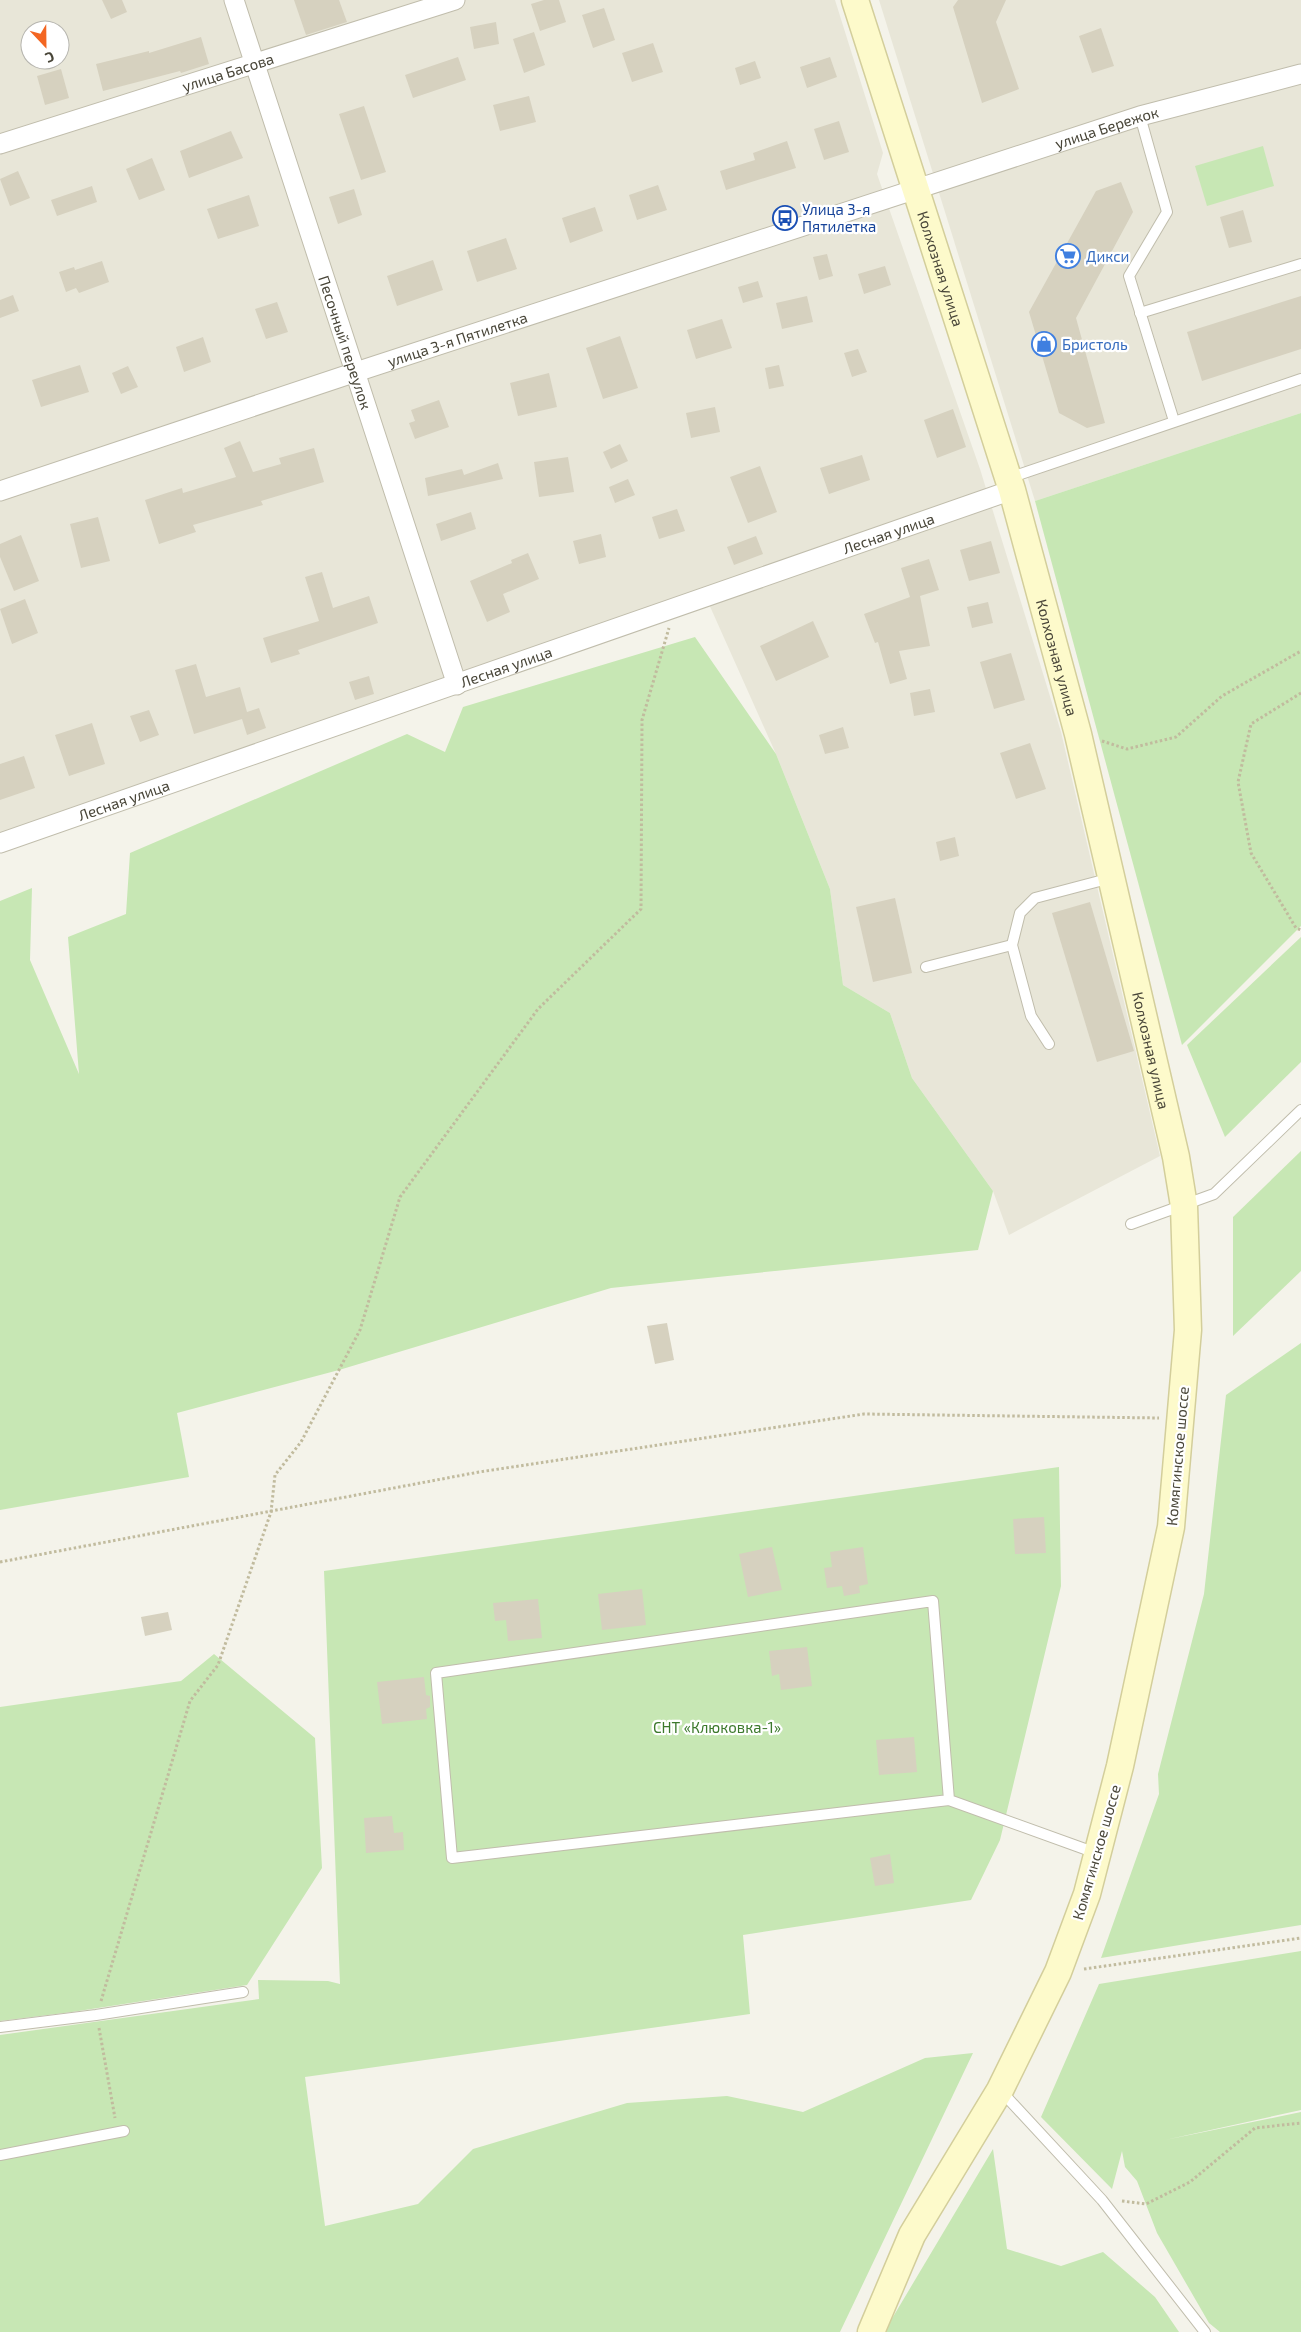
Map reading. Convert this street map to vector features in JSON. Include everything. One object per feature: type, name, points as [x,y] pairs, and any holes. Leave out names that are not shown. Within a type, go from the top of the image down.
[{"type":"street","name":"Песочный переулок","points":[[234,0],[457,684]]},
{"type":"street","name":"улица Басова","points":[[0,144],[455,0]]},
{"type":"street","name":"Колхозная улица","points":[[855,0],[1010,484],[1078,734],[1176,1157],[1184,1206],[1188,1330]]},
{"type":"street","name":"улица Бережок","points":[[916,189],[1140,116],[1301,74]]},
{"type":"street","name":"улица 3-я Пятилетка","points":[[0,491],[356,372],[916,189]]},
{"type":"street","name":"Лесная улица","points":[[0,843],[675,609],[1010,484]]},
{"type":"street","name":"Комягинское шоссе","points":[[872,2332],[912,2235],[1000,2090],[1058,1972],[1087,1894],[1120,1766],[1171,1527],[1188,1330]]},
{"type":"lane","points":[[1140,116],[1167,212],[1129,276],[1174,421]]},
{"type":"lane","points":[[1140,314],[1301,264]]},
{"type":"lane","points":[[1010,484],[1174,421],[1301,379]]},
{"type":"lane","points":[[1049,1044],[1030,1016],[1012,945],[1020,913],[1035,898],[1112,878]]},
{"type":"lane","points":[[926,967],[1012,945]]},
{"type":"lane","points":[[1131,1224],[1214,1194],[1301,1110]]},
{"type":"lane","points":[[949,1800],[933,1601],[436,1673],[452,1858],[949,1800],[1097,1853]]},
{"type":"lane","points":[[0,2027],[96,2015],[243,1992]]},
{"type":"lane","points":[[1000,2090],[1095,2195],[1102,2200],[1205,2332]]},
{"type":"lane","points":[[0,2155],[121,2132]]},
{"type":"path","points":[[121,2132],[96,2015],[190,1701],[218,1665],[271,1512],[275,1475],[301,1442],[360,1330],[400,1198],[538,1009],[641,909],[642,720],[675,609]]},
{"type":"path","points":[[1078,734],[1127,749],[1176,737],[1222,696],[1301,652]]},
{"type":"path","points":[[1301,693],[1251,724],[1238,782],[1251,852],[1296,928],[1301,930]]},
{"type":"path","points":[[0,1562],[479,1472],[864,1414],[1180,1418]]},
{"type":"path","points":[[1058,1972],[1301,1938]]},
{"type":"path","points":[[1095,2195],[1146,2204],[1190,2182],[1255,2128],[1301,2123]]},
{"type":"shaded area","points":[[0,0],[835,0],[883,153],[877,174],[980,469],[1061,732],[1160,1156],[1009,1235],[993,1191],[912,1078],[890,1013],[843,985],[830,889],[776,754],[708,602],[0,837]]},
{"type":"shaded area","points":[[879,0],[1301,0],[1301,413],[1035,501]]},
{"type":"green space","points":[[1263,146],[1274,186],[1207,206],[1195,166]]},
{"type":"green space","points":[[1301,413],[1301,926],[1182,1045],[1035,501]]},
{"type":"green space","points":[[695,637],[776,754],[830,889],[843,985],[890,1013],[912,1078],[993,1191],[978,1250],[611,1288],[339,1370],[177,1413],[189,1477],[0,1510],[0,901],[32,888],[30,960],[79,1074],[68,937],[126,914],[130,853],[407,734],[445,752],[463,707]]},
{"type":"green space","points":[[1301,937],[1301,1062],[1225,1137],[1187,1045]]},
{"type":"green space","points":[[1301,1151],[1301,1271],[1233,1336],[1233,1217]]},
{"type":"green space","points":[[1301,1343],[1301,1925],[1101,1958],[1159,1794],[1158,1774],[1204,1594],[1226,1395]]},
{"type":"green space","name":"СНТ «Клюковка-1»","points":[[1059,1467],[1061,1586],[1000,1840],[971,1900],[743,1935],[750,2014],[305,2077],[325,2226],[418,2204],[473,2149],[627,2103],[727,2096],[803,2112],[925,2058],[973,2053],[840,2332],[0,2332],[0,2035],[259,1999],[258,1980],[328,1981],[340,1984],[324,1571]]},
{"type":"green space","points":[[214,1654],[315,1738],[322,1868],[247,1985],[0,2021],[0,1707],[181,1681]]},
{"type":"green space","points":[[1301,1951],[1301,2110],[1165,2140],[1301,2112],[1301,2332],[1220,2332],[1209,2323],[1157,2233],[1137,2181],[1125,2167],[1122,2151],[1112,2189],[1041,2117],[1099,1984]]},
{"type":"green space","points":[[993,2149],[1007,2249],[1061,2266],[1103,2252],[1155,2297],[1179,2332],[884,2332]]},
{"type":"building","points":[[102,0],[122,0],[127,12],[111,19]]},
{"type":"building","points":[[294,0],[339,0],[347,22],[306,35]]},
{"type":"building","points":[[544,0],[559,0],[566,22],[540,31],[531,4]]},
{"type":"building","points":[[958,0],[1006,0],[996,22],[1019,89],[982,103],[953,7]]},
{"type":"building","points":[[604,8],[615,40],[593,48],[582,15]]},
{"type":"building","points":[[496,22],[499,44],[474,49],[470,27]]},
{"type":"building","points":[[1101,28],[1114,66],[1092,73],[1079,36]]},
{"type":"building","points":[[534,32],[545,65],[524,73],[513,39]]},
{"type":"building","points":[[201,37],[209,64],[181,73],[180,71],[103,91],[96,64],[149,51],[149,53]]},
{"type":"building","points":[[653,43],[663,72],[632,82],[622,53]]},
{"type":"building","points":[[458,57],[466,80],[413,98],[405,75]]},
{"type":"building","points":[[830,57],[837,77],[807,88],[800,67]]},
{"type":"building","points":[[755,61],[761,78],[740,85],[735,68]]},
{"type":"building","points":[[61,70],[69,98],[45,105],[37,76]]},
{"type":"building","points":[[529,96],[536,122],[500,131],[493,105]]},
{"type":"building","points":[[364,106],[386,172],[361,180],[339,114]]},
{"type":"building","points":[[839,121],[849,152],[824,160],[814,129]]},
{"type":"building","points":[[231,131],[243,158],[189,178],[180,151]]},
{"type":"building","points":[[787,141],[796,168],[726,190],[720,171],[755,160],[753,153]]},
{"type":"building","points":[[152,158],[165,190],[139,200],[126,169]]},
{"type":"building","points":[[18,171],[30,198],[10,206],[0,179]]},
{"type":"building","points":[[1121,182],[1133,212],[1076,318],[1105,423],[1087,428],[1059,413],[1029,312],[1096,191]]},
{"type":"building","points":[[658,185],[667,210],[637,220],[629,195]]},
{"type":"building","points":[[92,186],[97,202],[57,216],[51,200]]},
{"type":"building","points":[[354,189],[362,215],[338,224],[329,197]]},
{"type":"building","points":[[249,195],[259,226],[218,239],[207,209]]},
{"type":"building","points":[[595,207],[603,231],[570,243],[562,218]]},
{"type":"building","points":[[1243,210],[1252,242],[1229,248],[1220,217]]},
{"type":"building","points":[[506,238],[517,269],[477,282],[467,251]]},
{"type":"building","points":[[827,254],[833,276],[819,280],[813,257]]},
{"type":"building","points":[[433,260],[443,290],[397,306],[387,276]]},
{"type":"building","points":[[102,261],[109,282],[79,293],[76,288],[66,292],[59,272],[74,267],[75,270]]},
{"type":"building","points":[[885,266],[891,285],[864,294],[858,274]]},
{"type":"building","points":[[758,281],[763,297],[743,303],[738,287]]},
{"type":"building","points":[[13,295],[19,311],[0,318],[0,300]]},
{"type":"building","points":[[807,296],[813,322],[782,329],[776,303]]},
{"type":"building","points":[[1301,296],[1301,349],[1202,381],[1187,332]]},
{"type":"building","points":[[277,302],[288,332],[266,339],[255,309]]},
{"type":"building","points":[[722,319],[732,348],[696,359],[687,330]]},
{"type":"building","points":[[620,336],[638,388],[603,399],[586,348]]},
{"type":"building","points":[[203,337],[211,362],[184,372],[176,347]]},
{"type":"building","points":[[858,349],[867,372],[852,377],[844,353]]},
{"type":"building","points":[[80,365],[89,392],[41,407],[32,380]]},
{"type":"building","points":[[779,365],[784,386],[769,389],[765,368]]},
{"type":"building","points":[[128,366],[138,387],[121,394],[112,373]]},
{"type":"building","points":[[549,373],[557,407],[518,416],[510,383]]},
{"type":"building","points":[[439,400],[449,427],[415,439],[409,423],[415,421],[411,410]]},
{"type":"building","points":[[715,407],[720,432],[691,438],[686,413]]},
{"type":"building","points":[[953,409],[966,447],[937,458],[924,420]]},
{"type":"building","points":[[240,441],[253,472],[281,464],[279,458],[314,448],[324,482],[261,501],[263,505],[193,525],[196,532],[159,544],[145,500],[182,488],[183,493],[236,477],[224,448]]},
{"type":"building","points":[[620,444],[628,461],[611,469],[603,452]]},
{"type":"building","points":[[862,455],[870,480],[829,494],[820,468]]},
{"type":"building","points":[[568,457],[574,492],[539,497],[534,462]]},
{"type":"building","points":[[498,463],[503,479],[428,496],[425,478],[462,469],[464,475]]},
{"type":"building","points":[[760,466],[777,512],[748,523],[730,477]]},
{"type":"building","points":[[628,479],[635,495],[615,503],[609,487]]},
{"type":"building","points":[[677,509],[685,531],[659,539],[652,517]]},
{"type":"building","points":[[471,512],[476,529],[441,541],[436,524]]},
{"type":"building","points":[[98,517],[110,561],[81,568],[70,524]]},
{"type":"building","points":[[601,534],[606,557],[579,564],[573,541]]},
{"type":"building","points":[[21,535],[39,581],[14,591],[0,557],[0,544]]},
{"type":"building","points":[[756,536],[763,554],[734,565],[727,547]]},
{"type":"building","points":[[991,541],[1000,573],[969,581],[960,550]]},
{"type":"building","points":[[528,553],[539,579],[503,594],[510,612],[487,622],[470,581],[512,563],[511,560]]},
{"type":"building","points":[[929,559],[939,590],[920,596],[930,646],[899,651],[907,679],[890,684],[878,642],[875,643],[864,614],[910,597],[901,568]]},
{"type":"building","points":[[322,572],[333,608],[369,596],[378,623],[298,650],[300,654],[271,663],[263,638],[319,621],[305,577]]},
{"type":"building","points":[[25,599],[38,633],[12,644],[0,609]]},
{"type":"building","points":[[988,602],[993,623],[972,628],[967,607]]},
{"type":"building","points":[[813,621],[829,657],[776,681],[760,646]]},
{"type":"building","points":[[1011,653],[1025,700],[994,709],[980,662]]},
{"type":"building","points":[[196,664],[206,697],[240,687],[247,712],[259,708],[266,728],[247,735],[242,719],[194,734],[175,670]]},
{"type":"building","points":[[369,676],[374,694],[355,700],[349,682]]},
{"type":"building","points":[[930,689],[935,712],[914,716],[910,693]]},
{"type":"building","points":[[149,710],[159,735],[140,742],[130,716]]},
{"type":"building","points":[[92,723],[105,764],[69,776],[55,735]]},
{"type":"building","points":[[843,727],[849,748],[825,754],[819,735]]},
{"type":"building","points":[[1030,743],[1046,789],[1016,799],[1000,753]]},
{"type":"building","points":[[24,756],[35,788],[0,800],[0,764]]},
{"type":"building","points":[[955,837],[959,856],[940,861],[936,842]]},
{"type":"building","points":[[895,898],[912,973],[873,982],[856,907]]},
{"type":"building","points":[[1090,902],[1134,1051],[1097,1062],[1052,913]]},
{"type":"building","points":[[667,1323],[674,1360],[655,1364],[647,1326]]},
{"type":"building","points":[[1044,1517],[1046,1553],[1015,1554],[1013,1519]]},
{"type":"building","points":[[772,1547],[782,1590],[748,1597],[739,1554]]},
{"type":"building","points":[[863,1547],[868,1584],[859,1586],[860,1593],[844,1596],[842,1586],[827,1588],[824,1568],[832,1567],[830,1552]]},
{"type":"building","points":[[642,1589],[646,1625],[602,1630],[598,1594]]},
{"type":"building","points":[[538,1599],[542,1638],[508,1641],[506,1620],[495,1621],[493,1603]]},
{"type":"building","points":[[168,1612],[172,1630],[145,1636],[141,1617]]},
{"type":"building","points":[[807,1647],[812,1686],[781,1690],[779,1674],[772,1676],[769,1651]]},
{"type":"building","points":[[424,1677],[426,1695],[430,1696],[430,1707],[426,1709],[427,1719],[382,1724],[377,1682]]},
{"type":"building","points":[[914,1737],[917,1772],[879,1775],[876,1740]]},
{"type":"building","points":[[392,1816],[394,1833],[403,1832],[404,1850],[366,1853],[364,1818]]},
{"type":"building","points":[[890,1854],[894,1883],[875,1886],[870,1858]]},
{"type":"place","name":"Улица 3-я Пятилетка","points":[[785,218]]},
{"type":"place","name":"Дикси","points":[[1068,256]]},
{"type":"place","name":"Бристоль","points":[[1044,344]]}]
